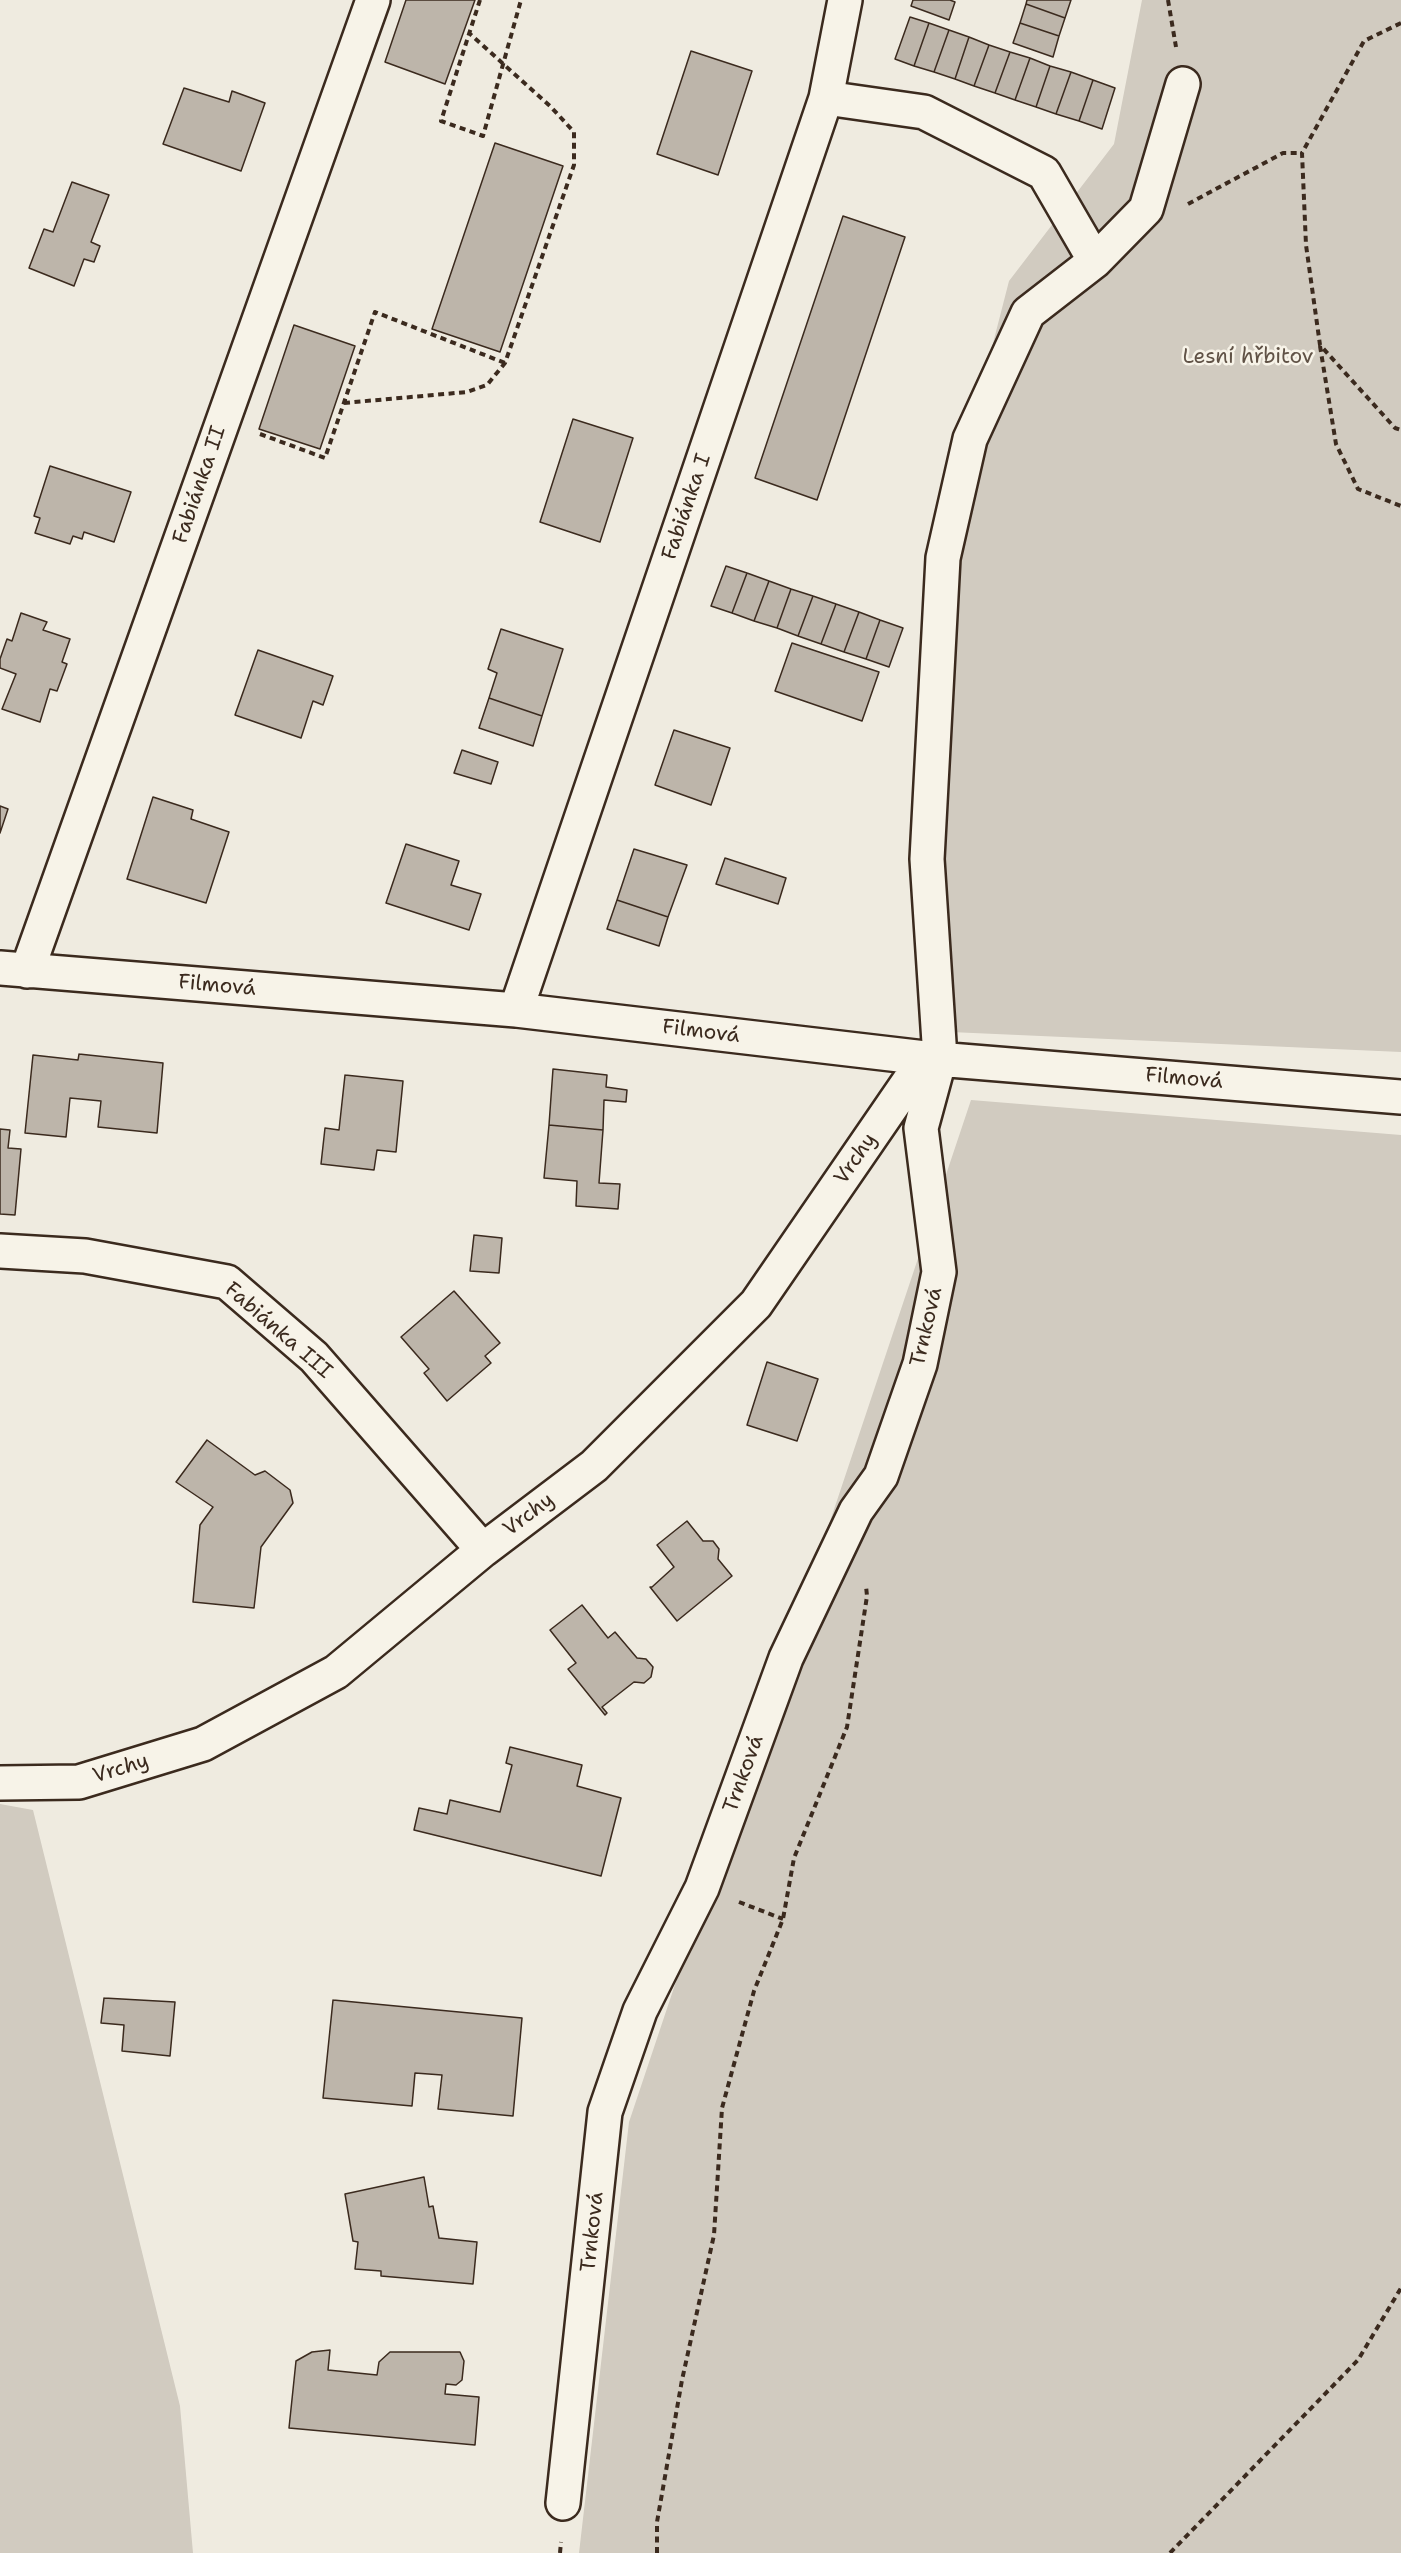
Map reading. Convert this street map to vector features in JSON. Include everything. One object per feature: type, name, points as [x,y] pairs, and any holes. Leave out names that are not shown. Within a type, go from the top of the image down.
[{"type":"street","name":"Fabiánka II","points":[[14,970],[373,0]]},
{"type":"street","name":"Fabiánka I","points":[[516,1010],[826,98],[845,0]]},
{"type":"street","points":[[1146,209],[1183,84]]},
{"type":"street","points":[[826,98],[924,112],[1044,173],[1095,261]]},
{"type":"street","name":"Trnková","points":[[563,2503],[606,2112],[640,2012],[702,1888],[786,1658],[856,1511],[881,1476],[920,1364],[939,1272],[921,1128],[933,1058],[927,859],[943,558],[970,439],[1028,313],[1095,261],[1146,209]]},
{"type":"street","name":"Filmová","points":[[14,970],[516,1010],[933,1058],[1401,1097]]},
{"type":"street","name":"Vrchy","points":[[0,1783],[79,1782],[203,1744],[336,1672],[483,1550],[594,1466],[756,1304],[933,1058]]},
{"type":"street","name":"Fabiánka III","points":[[0,1251],[85,1256],[226,1282],[314,1357],[483,1550]]},
{"type":"path","points":[[480,0],[441,121],[483,136],[520,0]]},
{"type":"path","points":[[1168,0],[1183,84]]},
{"type":"path","points":[[1401,23],[1364,41],[1302,153],[1306,245],[1336,444],[1358,489],[1401,506]]},
{"type":"path","points":[[344,403],[467,392],[486,385],[505,363],[574,165],[574,132],[551,107],[469,33]]},
{"type":"path","points":[[1146,209],[1161,218],[1283,153],[1302,153]]},
{"type":"path","points":[[250,430],[324,458],[375,312],[505,363]]},
{"type":"path","points":[[1320,345],[1395,428],[1401,430]]},
{"type":"path","points":[[657,2553],[657,2522],[682,2380],[714,2235],[722,2108],[754,1991],[783,1919],[794,1858],[847,1727],[867,1596],[864,1574]]},
{"type":"path","points":[[702,1888],[783,1919]]},
{"type":"path","points":[[1170,2553],[1358,2360],[1401,2288]]},
{"type":"green space","name":"Lesní hřbitov","points":[[1142,0],[1401,0],[1401,1052],[928,1031],[925,608],[1009,281],[1114,144]]},
{"type":"green space","points":[[971,1100],[1401,1135],[1401,2553],[579,2553],[629,2122]]},
{"type":"green space","points":[[0,1804],[33,1810],[180,2406],[193,2553],[0,2553]]},
{"type":"building","points":[[406,0],[475,0],[445,84],[385,62]]},
{"type":"building","points":[[913,0],[955,2],[949,20],[911,6]]},
{"type":"building","points":[[1027,0],[1071,0],[1065,18],[1026,4]]},
{"type":"building","points":[[1026,4],[1065,18],[1059,36],[1020,23]]},
{"type":"building","points":[[910,17],[929,23],[914,66],[895,59]]},
{"type":"building","points":[[929,23],[949,30],[934,72],[914,66]]},
{"type":"building","points":[[1020,23],[1059,36],[1053,57],[1013,43]]},
{"type":"building","points":[[949,30],[969,37],[955,79],[934,72]]},
{"type":"building","points":[[969,37],[989,45],[974,86],[955,79]]},
{"type":"building","points":[[989,45],[1010,52],[995,93],[974,86]]},
{"type":"building","points":[[691,51],[752,71],[718,175],[657,154]]},
{"type":"building","points":[[1010,52],[1030,58],[1015,100],[995,93]]},
{"type":"building","points":[[1030,58],[1050,66],[1036,107],[1015,100]]},
{"type":"building","points":[[1050,66],[1071,72],[1056,114],[1036,107]]},
{"type":"building","points":[[1071,72],[1093,80],[1079,121],[1056,114]]},
{"type":"building","points":[[1093,80],[1115,88],[1102,129],[1079,121]]},
{"type":"building","points":[[184,88],[229,102],[232,91],[265,103],[241,171],[163,144]]},
{"type":"building","points":[[495,143],[563,166],[500,352],[432,329]]},
{"type":"building","points":[[72,182],[109,195],[91,242],[100,246],[94,262],[84,259],[74,286],[29,268],[44,229],[53,232]]},
{"type":"building","points":[[843,216],[905,237],[817,500],[755,478]]},
{"type":"building","points":[[294,325],[355,346],[320,449],[259,429]]},
{"type":"building","points":[[573,419],[633,438],[600,542],[540,522]]},
{"type":"building","points":[[50,466],[131,492],[114,542],[84,532],[82,539],[73,536],[70,544],[35,533],[40,518],[34,516]]},
{"type":"building","points":[[726,566],[747,573],[732,613],[711,606]]},
{"type":"building","points":[[747,573],[769,581],[754,621],[732,613]]},
{"type":"building","points":[[769,581],[791,589],[777,628],[754,621]]},
{"type":"building","points":[[791,589],[813,596],[798,636],[777,628]]},
{"type":"building","points":[[813,596],[836,604],[821,644],[798,636]]},
{"type":"building","points":[[836,604],[859,612],[844,652],[821,644]]},
{"type":"building","points":[[859,612],[880,620],[866,659],[844,652]]},
{"type":"building","points":[[21,613],[47,622],[43,630],[70,639],[62,662],[67,664],[57,691],[50,689],[40,722],[2,709],[16,674],[0,668],[0,659],[7,639],[12,641]]},
{"type":"building","points":[[880,620],[903,628],[889,667],[866,659]]},
{"type":"building","points":[[501,629],[563,649],[542,716],[489,698],[497,673],[488,669]]},
{"type":"building","points":[[792,643],[879,672],[862,721],[775,691]]},
{"type":"building","points":[[258,650],[333,676],[323,705],[313,701],[301,738],[235,715]]},
{"type":"building","points":[[489,698],[542,716],[533,746],[479,728]]},
{"type":"building","points":[[674,730],[730,748],[711,805],[655,785]]},
{"type":"building","points":[[462,750],[498,762],[491,784],[454,773]]},
{"type":"building","points":[[153,797],[193,810],[191,819],[229,832],[206,903],[127,879]]},
{"type":"building","points":[[0,806],[8,809],[0,833]]},
{"type":"building","points":[[406,844],[459,861],[451,885],[481,894],[469,930],[386,903]]},
{"type":"building","points":[[634,849],[687,865],[668,917],[617,900]]},
{"type":"building","points":[[725,858],[786,878],[778,904],[716,884]]},
{"type":"building","points":[[617,900],[668,917],[659,946],[607,929]]},
{"type":"building","points":[[79,1054],[163,1063],[157,1133],[98,1127],[101,1101],[70,1098],[66,1137],[25,1133],[33,1055],[78,1060]]},
{"type":"building","points":[[553,1069],[607,1075],[606,1087],[627,1090],[626,1102],[604,1100],[603,1130],[549,1125]]},
{"type":"building","points":[[345,1075],[403,1081],[396,1152],[377,1150],[374,1170],[321,1164],[325,1128],[339,1130]]},
{"type":"building","points":[[549,1125],[603,1130],[599,1183],[620,1184],[618,1209],[576,1206],[577,1181],[544,1178]]},
{"type":"building","points":[[0,1129],[10,1130],[8,1148],[21,1149],[15,1215],[0,1214]]},
{"type":"building","points":[[474,1235],[502,1238],[499,1273],[470,1271]]},
{"type":"building","points":[[454,1291],[500,1343],[485,1356],[491,1363],[447,1401],[424,1373],[429,1369],[401,1337]]},
{"type":"building","points":[[767,1362],[818,1379],[797,1441],[747,1425]]},
{"type":"building","points":[[207,1440],[255,1475],[265,1471],[290,1490],[293,1503],[261,1547],[254,1608],[193,1602],[200,1525],[213,1507],[176,1482]]},
{"type":"building","points":[[687,1521],[703,1541],[713,1541],[719,1549],[718,1559],[732,1576],[677,1621],[650,1587],[674,1567],[657,1545]]},
{"type":"building","points":[[582,1605],[608,1638],[615,1632],[637,1658],[646,1659],[653,1667],[651,1677],[644,1683],[634,1682],[602,1707],[607,1713],[605,1715],[568,1669],[576,1663],[550,1630]]},
{"type":"building","points":[[510,1747],[582,1765],[577,1786],[621,1798],[601,1876],[414,1830],[419,1808],[447,1814],[450,1800],[500,1812],[512,1765],[506,1763]]},
{"type":"building","points":[[104,1998],[175,2002],[170,2056],[122,2051],[124,2025],[101,2023]]},
{"type":"building","points":[[333,2000],[522,2018],[513,2116],[438,2109],[442,2075],[415,2073],[412,2106],[323,2098]]},
{"type":"building","points":[[424,2177],[429,2207],[433,2206],[439,2238],[477,2242],[473,2284],[381,2276],[381,2271],[355,2269],[358,2242],[353,2241],[345,2194]]},
{"type":"building","points":[[330,2350],[328,2370],[377,2375],[379,2362],[390,2352],[460,2352],[464,2361],[462,2380],[456,2385],[446,2384],[445,2394],[479,2397],[475,2445],[289,2428],[296,2361],[312,2352]]}]
